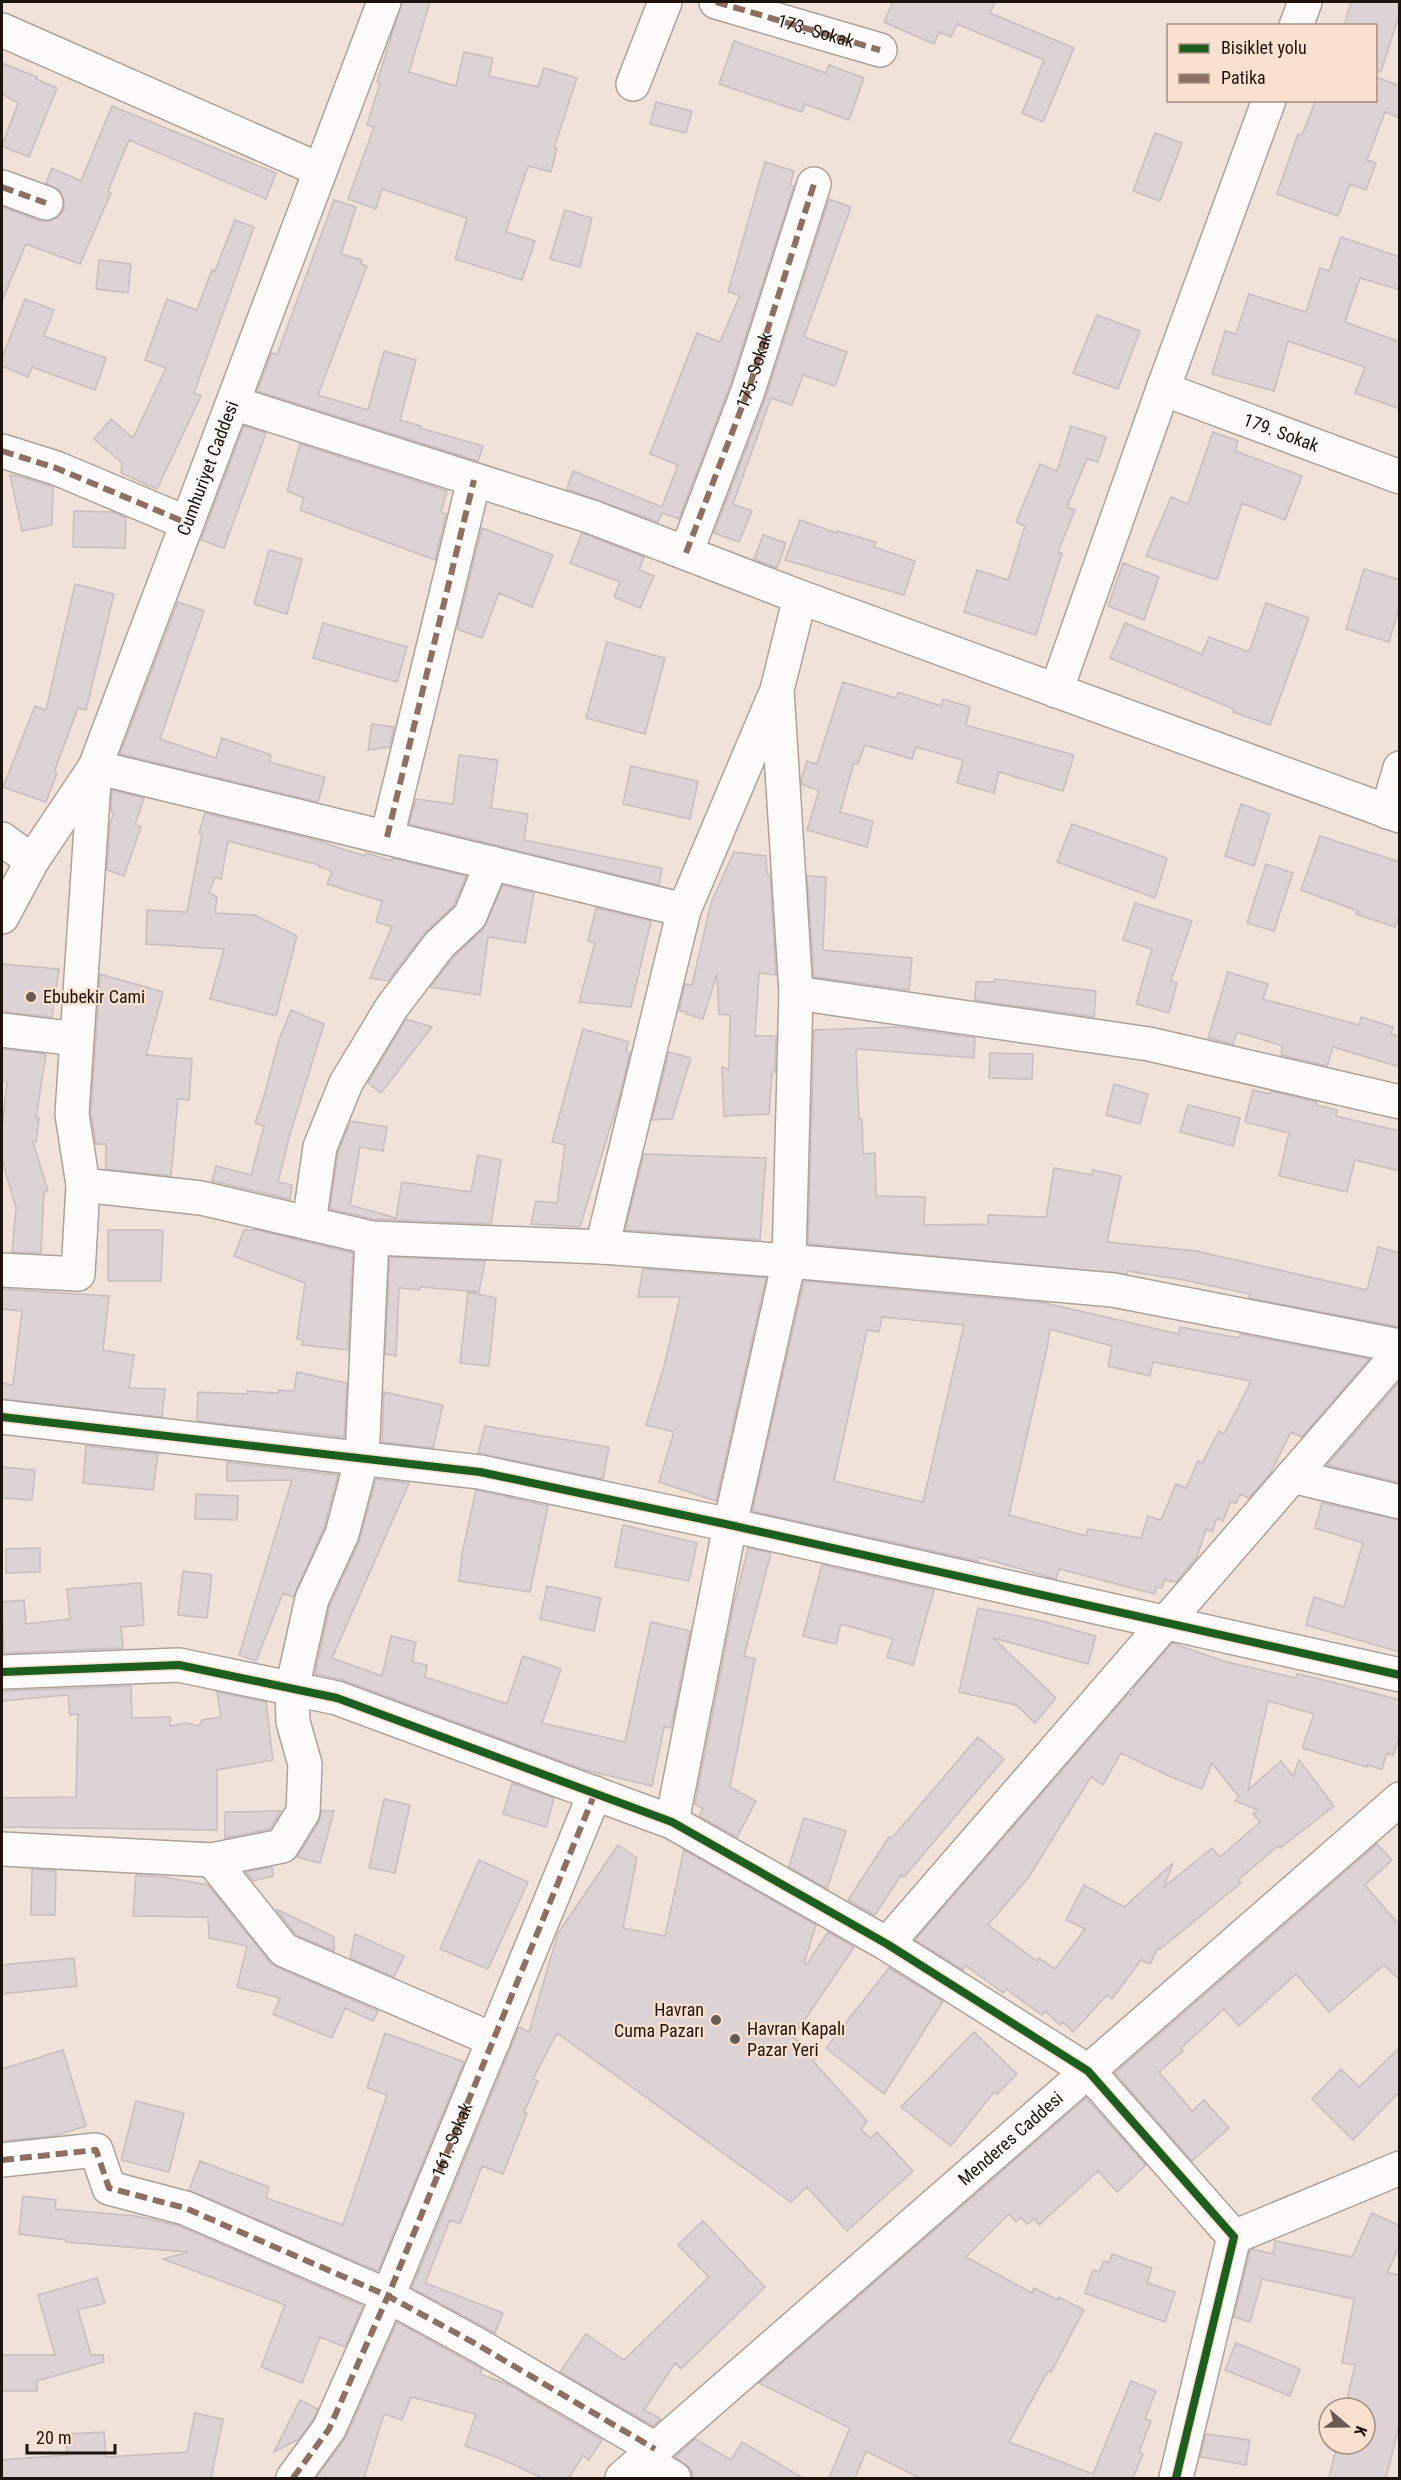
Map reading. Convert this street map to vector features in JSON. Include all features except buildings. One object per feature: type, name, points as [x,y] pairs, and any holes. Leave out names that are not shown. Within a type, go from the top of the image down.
[{"type":"street","name":"Cumhuriyet Caddesi","points":[[2,917],[32,861],[95,767],[384,2]]},
{"type":"street","points":[[633,84],[665,2]]},
{"type":"street","name":"173. Sokak","points":[[716,2],[880,50]]},
{"type":"street","points":[[1297,24],[1305,2]]},
{"type":"street","points":[[2,30],[320,170]]},
{"type":"street","points":[[1056,691],[1163,388],[1268,102]]},
{"type":"street","name":"175. Sokak","points":[[686,553],[748,391],[814,184]]},
{"type":"street","points":[[2,187],[46,203]]},
{"type":"street","name":"179. Sokak","points":[[1163,388],[1400,477]]},
{"type":"street","points":[[232,403],[592,517],[800,597],[1393,814],[1400,768]]},
{"type":"street","points":[[2,451],[57,468],[187,523]]},
{"type":"street","points":[[387,837],[474,480]]},
{"type":"street","points":[[603,1247],[684,910],[777,690],[800,597]]},
{"type":"street","points":[[672,1822],[730,1525],[789,1261],[796,993],[777,690]]},
{"type":"street","points":[[2,1270],[78,1274],[83,1185],[72,1114],[95,767],[684,910]]},
{"type":"street","points":[[2,839],[32,861]]},
{"type":"street","points":[[309,1223],[320,1147],[346,1083],[392,1007],[440,945],[470,916],[492,862]]},
{"type":"street","points":[[796,993],[1149,1044],[1400,1102]]},
{"type":"street","points":[[2,1030],[77,1039]]},
{"type":"street","points":[[83,1185],[201,1198],[372,1238],[603,1247],[1113,1290],[1400,1346]]},
{"type":"street","points":[[2,1849],[212,1860],[282,1846],[303,1812],[305,1764],[293,1722],[292,1689],[312,1599],[342,1534],[362,1458],[372,1238]]},
{"type":"street","points":[[887,1944],[1400,1352]]},
{"type":"street","points":[[2,1417],[480,1472],[730,1525],[1400,1675]]},
{"type":"street","points":[[1292,1476],[1400,1502]]},
{"type":"street","points":[[2,1672],[179,1665],[337,1698],[672,1822],[887,1944],[1088,2071],[1234,2237]]},
{"type":"street","name":"161. Sokak","points":[[293,2478],[329,2429],[388,2296],[595,1793]]},
{"type":"street","name":"Menderes Caddesi","points":[[640,2463],[1088,2071],[1396,1806]]},
{"type":"street","points":[[212,1860],[284,1950],[494,2040]]},
{"type":"street","points":[[2,2160],[96,2150],[109,2188],[185,2208],[388,2296],[478,2345],[640,2463],[674,2478]]},
{"type":"street","points":[[1234,2237],[1400,2168]]},
{"type":"street","points":[[1176,2478],[1234,2237]]},
{"type":"marked path","points":[[716,2],[880,50]]},
{"type":"marked path","points":[[686,553],[748,391],[814,184]]},
{"type":"marked path","points":[[2,187],[46,203]]},
{"type":"marked path","points":[[2,451],[56,468],[187,523]]},
{"type":"marked path","points":[[387,837],[474,480]]},
{"type":"marked path","points":[[293,2478],[329,2429],[388,2296],[595,1793]]},
{"type":"marked path","points":[[2,2160],[96,2150],[109,2188],[185,2208],[388,2296],[478,2345],[655,2449]]},
{"type":"cycle path","points":[[2,1417],[480,1472],[730,1525],[1400,1675]]},
{"type":"cycle path","points":[[2,1672],[179,1665],[337,1698],[672,1822],[887,1944],[1088,2071],[1234,2237],[1176,2478]]},
{"type":"place","name":"Ebubekir Cami","points":[[31,997]]},
{"type":"place","name":"Havran Cuma Pazarı","points":[[716,2020]]},
{"type":"place","name":"Havran Kapalı Pazar Yeri","points":[[735,2039]]}]
